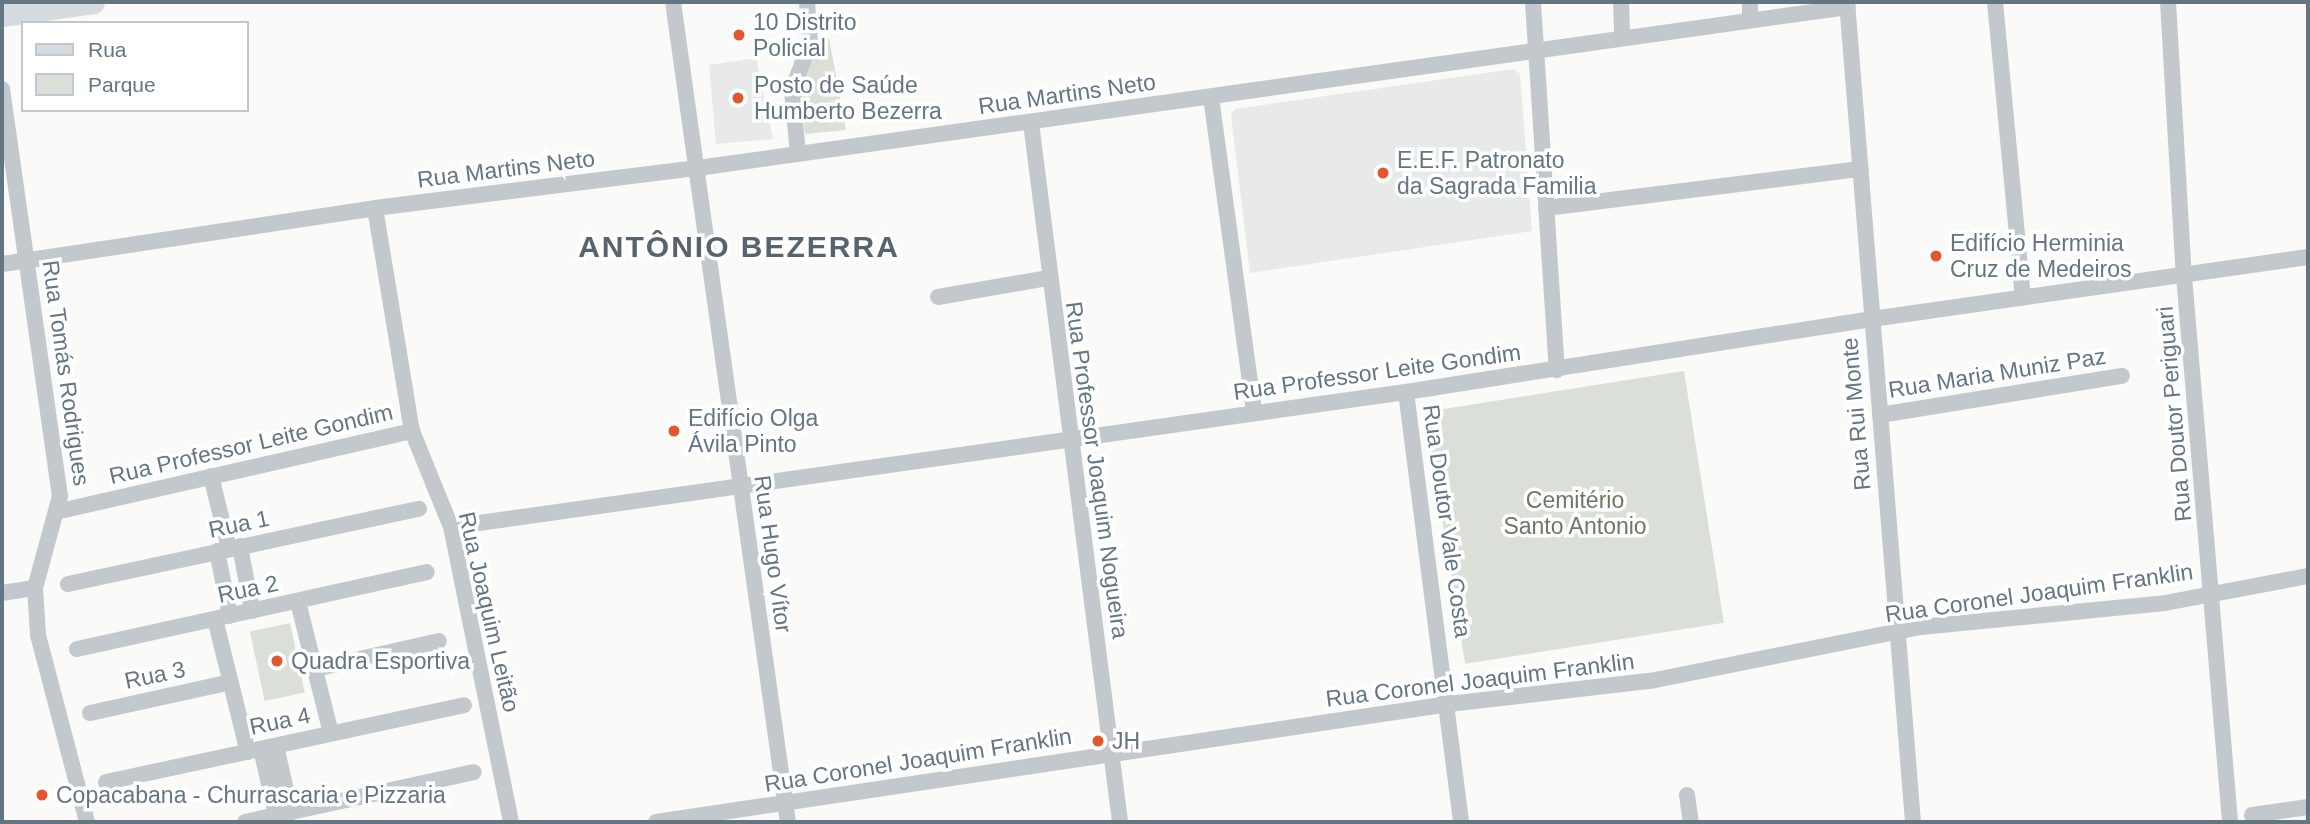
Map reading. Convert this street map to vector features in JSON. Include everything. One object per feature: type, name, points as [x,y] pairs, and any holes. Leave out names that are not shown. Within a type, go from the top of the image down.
[{"type":"main road","points":[[2,15],[93,2]]},
{"type":"street","name":"Rua Hugo Vítor","points":[[673,2],[788,822]]},
{"type":"street","points":[[798,153],[792,90],[808,55],[807,2]]},
{"type":"street","points":[[1533,2],[1557,370]]},
{"type":"street","points":[[1621,2],[1622,38]]},
{"type":"street","points":[[1750,2],[1750,20]]},
{"type":"street","points":[[1995,2],[2023,298]]},
{"type":"street","name":"Rua Doutor Periguari","points":[[2168,2],[2184,276],[2213,593],[2230,822]]},
{"type":"street","name":"Rua Martins Neto","points":[[2,264],[375,208],[1031,123],[1848,4]]},
{"type":"street","name":"Rua Rui Monte","points":[[1848,4],[1913,822]]},
{"type":"street","name":"Rua Tomás Rodrigues","points":[[2,89],[28,260],[60,511],[35,588],[38,635],[87,822]]},
{"type":"street","points":[[1211,97],[1254,411]]},
{"type":"street","name":"Rua Professor Joaquim Nogueira","points":[[1031,123],[1048,278],[1120,822]]},
{"type":"street","points":[[1546,208],[1861,169]]},
{"type":"street","name":"Rua Joaquim Leitão","points":[[375,208],[412,431],[451,527],[511,822]]},
{"type":"street","name":"Rua Professor Leite Gondim","points":[[451,527],[1254,411],[1406,392],[1872,319],[2308,257]]},
{"type":"street","points":[[937,297],[1048,278]]},
{"type":"street","name":"Rua Maria Muniz Paz","points":[[1880,415],[2122,376]]},
{"type":"street","name":"Rua Doutor Vale Costa","points":[[1406,392],[1449,704],[1461,822]]},
{"type":"street","name":"Rua Professor Leite Gondim","points":[[60,511],[412,431]]},
{"type":"street","points":[[211,476],[228,549],[252,611]]},
{"type":"street","name":"Rua 1","points":[[68,584],[419,509]]},
{"type":"street","points":[[228,549],[223,618],[231,682],[262,749],[284,814]]},
{"type":"street","name":"Rua 2","points":[[78,649],[428,572]]},
{"type":"street","name":"Rua Coronel Joaquim Franklin","points":[[656,822],[1449,704],[1655,680],[1941,624],[2165,603],[2308,576]]},
{"type":"street","points":[[2,593],[35,588]]},
{"type":"street","points":[[298,602],[331,733]]},
{"type":"street","points":[[315,669],[439,641]]},
{"type":"street","name":"Rua 3","points":[[90,713],[231,682]]},
{"type":"street","name":"Rua 4","points":[[106,782],[464,705]]},
{"type":"street","points":[[245,822],[474,772]]},
{"type":"street","points":[[1687,795],[1691,822]]},
{"type":"street","points":[[2252,815],[2308,807]]},
{"type":"shaded area","name":"Posto de Saúde Humberto Bezerra","points":[[756,58],[773,139],[716,144],[709,65]]},
{"type":"shaded area","name":"E.E.F. Patronato da Sagrada Familia","points":[[1514,69],[1520,74],[1532,231],[1250,273],[1231,115],[1235,109]]},
{"type":"green space","points":[[829,38],[846,130],[805,134],[798,87],[814,54]]},
{"type":"green space","name":"Cemitério Santo Antonio","points":[[1684,371],[1724,623],[1465,664],[1425,412]]},
{"type":"green space","name":"Quadra Esportiva","points":[[290,623],[305,692],[265,701],[250,632]]},
{"type":"place","name":"10 Distrito Policial","points":[[739,35]]},
{"type":"place","name":"Posto de Saúde Humberto Bezerra","points":[[738,98]]},
{"type":"place","name":"E.E.F. Patronato da Sagrada Familia","points":[[1383,173]]},
{"type":"place","name":"Edifício Herminia Cruz de Medeiros","points":[[1936,256]]},
{"type":"place","name":"Edifício Olga Ávila Pinto","points":[[674,431]]},
{"type":"place","name":"Quadra Esportiva","points":[[277,661]]},
{"type":"place","name":"JH","points":[[1098,741]]},
{"type":"place","name":"Copacabana - Churrascaria e Pizzaria","points":[[42,795]]},
{"type":"district","name":"ANTÔNIO BEZERRA","points":[[739,247]]}]
